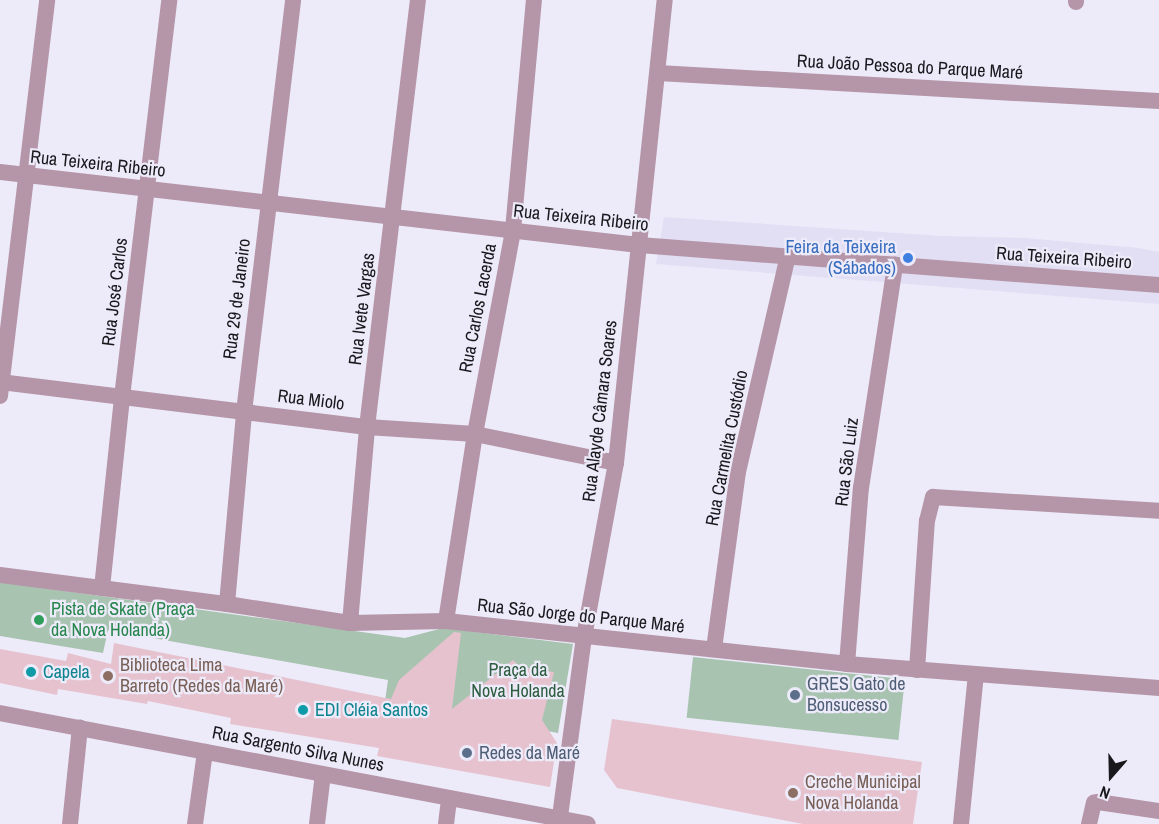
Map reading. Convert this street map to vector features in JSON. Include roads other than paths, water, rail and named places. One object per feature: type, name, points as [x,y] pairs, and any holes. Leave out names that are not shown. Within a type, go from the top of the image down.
[{"type":"street","points":[[0,387],[47,0]]},
{"type":"street","name":"Rua José Carlos","points":[[102,588],[146,189],[170,0]]},
{"type":"street","name":"Rua 29 de Janeiro","points":[[227,604],[244,412],[293,0]]},
{"type":"street","name":"Rua Ivete Vargas","points":[[350,623],[367,427],[418,0]]},
{"type":"street","name":"Rua Carlos Lacerda","points":[[446,621],[475,434],[513,230],[534,0]]},
{"type":"street","name":"Rua Alayde Câmara Soares","points":[[560,821],[584,637],[616,463],[665,0]]},
{"type":"street","name":"Rua João Pessoa do Parque Maré","points":[[658,73],[1159,101]]},
{"type":"street","name":"Rua Teixeira Ribeiro","points":[[0,172],[639,245],[1159,285]]},
{"type":"street","name":"Rua Carmelita Custódio","points":[[714,649],[738,472],[788,256]]},
{"type":"street","name":"Rua São Luiz","points":[[847,664],[861,488],[895,265]]},
{"type":"street","name":"Rua Miolo","points":[[0,387],[122,397],[367,427],[475,434],[616,463]]},
{"type":"street","points":[[917,670],[927,521],[933,497],[1159,511]]},
{"type":"street","name":"Rua São Jorge do Parque Maré","points":[[0,575],[227,604],[350,623],[446,621],[847,664],[1159,688]]},
{"type":"street","points":[[961,824],[976,675]]},
{"type":"street","name":"Rua Sargento Silva Nunes","points":[[0,713],[560,821],[588,824]]},
{"type":"street","points":[[70,824],[80,728]]},
{"type":"street","points":[[195,824],[205,752]]},
{"type":"street","points":[[317,824],[322,774]]},
{"type":"street","points":[[446,824],[449,798]]},
{"type":"street","points":[[1089,824],[1094,803],[1159,811]]},
{"type":"place","name":"Feira da Teixeira (Sábados)","points":[[908,258]]},
{"type":"place","name":"Pista de Skate (Praça da Nova Holanda)","points":[[39,620]]},
{"type":"place","name":"Capela","points":[[31,672]]},
{"type":"place","name":"Biblioteca Lima Barreto (Redes da Maré)","points":[[108,676]]},
{"type":"place","name":"GRES Gato de Bonsucesso","points":[[795,695]]},
{"type":"place","name":"EDI Cléia Santos","points":[[303,710]]},
{"type":"place","name":"Redes da Maré","points":[[467,753]]},
{"type":"place","name":"Creche Municipal Nova Holanda","points":[[793,793]]},
{"type":"park label","name":"Praça da Nova Holanda","points":[[518,681]]}]
